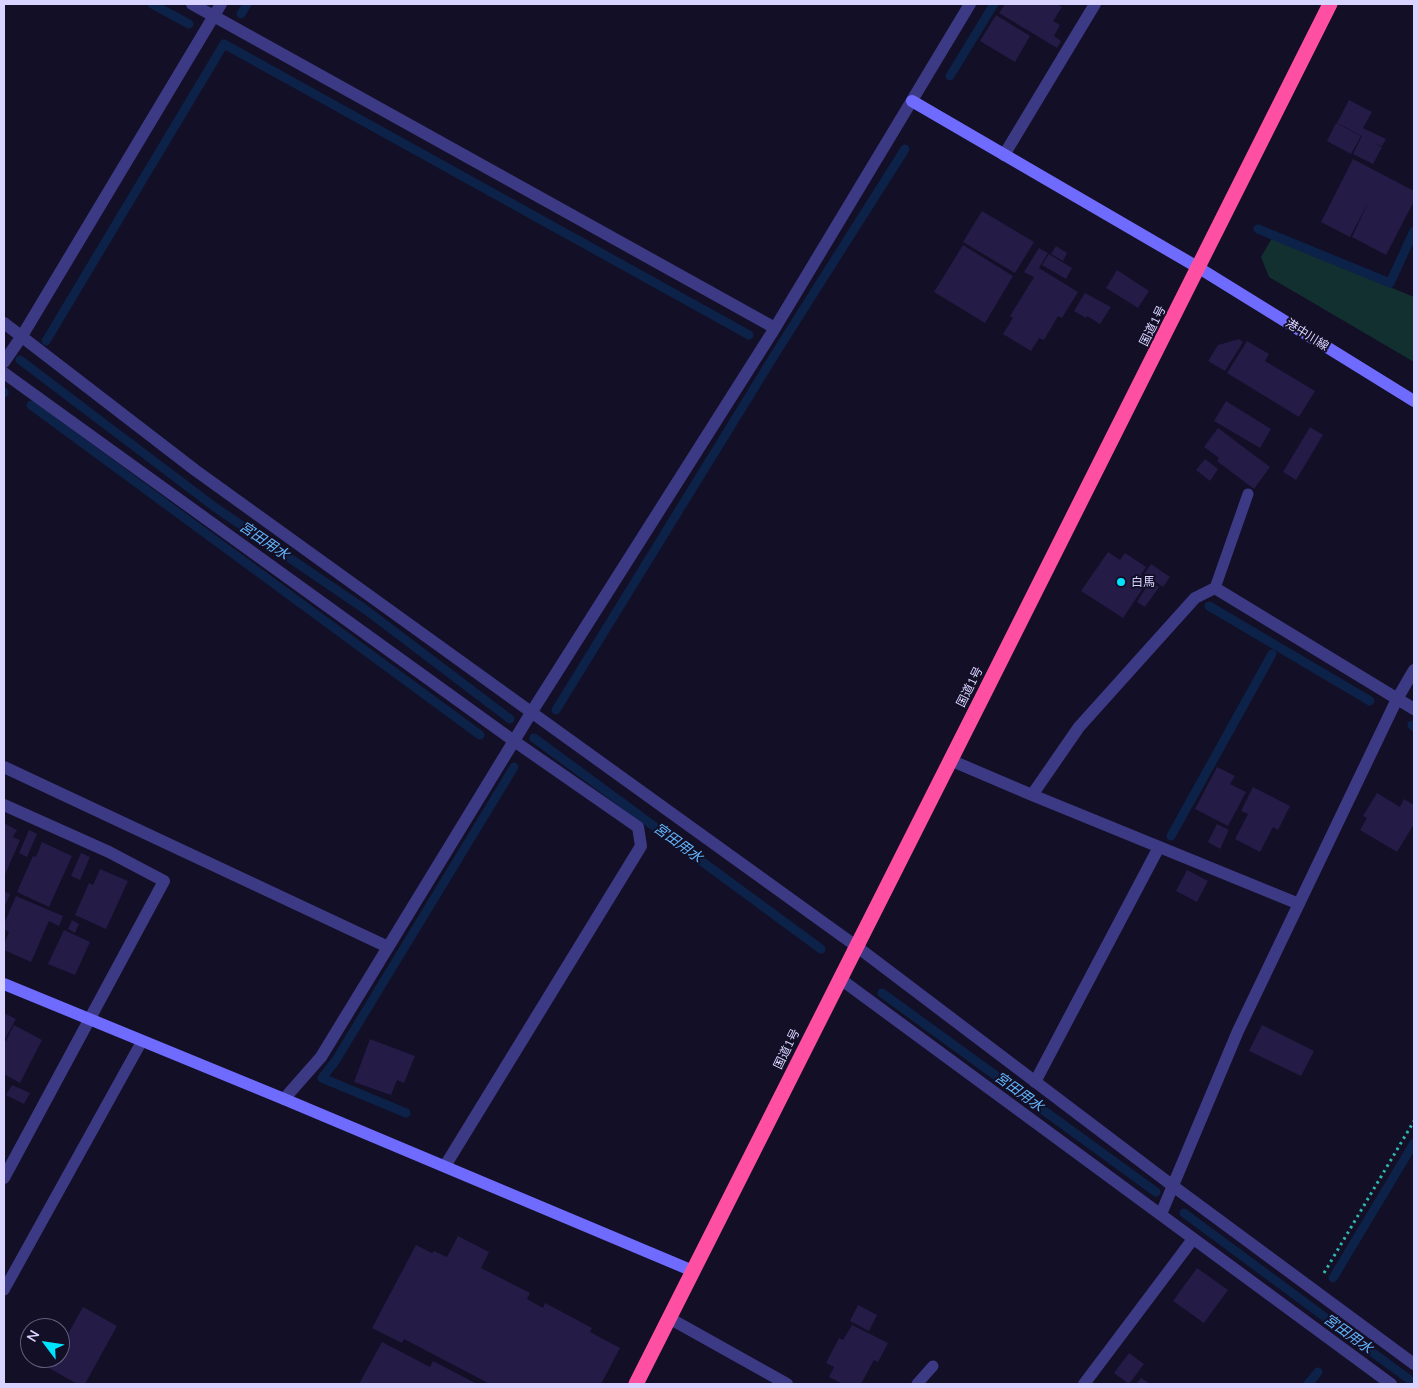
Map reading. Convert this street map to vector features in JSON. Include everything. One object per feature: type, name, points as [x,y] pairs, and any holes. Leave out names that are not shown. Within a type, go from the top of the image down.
[{"type":"highway","name":"国道1号","points":[[636,1384],[839,978],[1199,268],[1330,4]]},
{"type":"street","points":[[192,4],[775,328]]},
{"type":"street","points":[[4,362],[22,336],[221,4]]},
{"type":"street","points":[[284,1099],[321,1057],[531,713],[775,328],[970,4]]},
{"type":"street","points":[[1004,155],[1094,4]]},
{"type":"street","name":"港中川線","points":[[912,101],[1199,268],[1414,401]]},
{"type":"street","points":[[4,323],[195,470],[856,946],[1172,1186],[1414,1364]]},
{"type":"street","points":[[4,372],[514,741],[638,827],[641,846],[445,1166]]},
{"type":"street","points":[[1032,794],[1079,728],[1195,598],[1215,588],[1414,709]]},
{"type":"street","points":[[1161,1214],[1238,1031],[1398,699],[1414,670]]},
{"type":"street","points":[[950,760],[1299,904]]},
{"type":"street","points":[[4,768],[388,947]]},
{"type":"street","points":[[4,805],[109,852],[164,881],[4,1178]]},
{"type":"street","points":[[1035,1082],[1159,847]]},
{"type":"street","points":[[839,978],[1391,1384]]},
{"type":"street","points":[[4,984],[445,1166],[693,1271]]},
{"type":"street","points":[[1084,1384],[1194,1239]]},
{"type":"street","points":[[669,1318],[788,1384]]},
{"type":"lane","points":[[1215,588],[1248,494]]},
{"type":"lane","points":[[4,1290],[142,1041]]},
{"type":"lane","points":[[917,1384],[933,1366]]},
{"type":"path","points":[[1313,1290],[1414,1121]]},
{"type":"green space","points":[[1272,238],[1414,297],[1414,362],[1269,277],[1261,257]]},
{"type":"building","points":[[1005,4],[1057,4],[1062,7],[1053,21],[1060,25],[1054,36],[1061,41],[1057,48],[999,13]]},
{"type":"building","points":[[996,15],[1030,36],[1015,62],[980,41]]},
{"type":"building","points":[[1349,100],[1372,112],[1363,128],[1386,139],[1382,146],[1374,143],[1382,147],[1373,164],[1353,154],[1362,136],[1337,123]]},
{"type":"building","points":[[1336,123],[1361,136],[1351,154],[1327,141]]},
{"type":"building","points":[[1353,159],[1414,191],[1414,201],[1386,255],[1352,237],[1369,201],[1350,237],[1321,222]]},
{"type":"building","points":[[982,211],[1034,242],[1015,273],[963,242]]},
{"type":"building","points":[[963,245],[1013,276],[985,323],[934,292]]},
{"type":"building","points":[[1056,246],[1067,253],[1063,261],[1051,254]]},
{"type":"building","points":[[1039,248],[1048,253],[1039,268],[1078,292],[1062,318],[1058,316],[1044,340],[1039,338],[1031,351],[1003,334],[1013,318],[1010,316],[1034,277],[1024,272]]},
{"type":"building","points":[[1049,254],[1072,268],[1066,279],[1042,265]]},
{"type":"building","points":[[1117,270],[1149,291],[1138,308],[1106,288]]},
{"type":"building","points":[[1085,293],[1111,307],[1100,324],[1074,311]]},
{"type":"building","points":[[1239,339],[1243,342],[1225,371],[1208,361],[1218,345]]},
{"type":"building","points":[[1247,341],[1269,354],[1265,361],[1315,391],[1299,417],[1227,373]]},
{"type":"building","points":[[1226,401],[1271,429],[1260,448],[1214,421]]},
{"type":"building","points":[[1310,427],[1323,435],[1296,480],[1283,472]]},
{"type":"building","points":[[1218,428],[1270,467],[1254,489],[1217,461],[1219,458],[1204,447]]},
{"type":"building","points":[[1205,459],[1218,469],[1210,481],[1196,470]]},
{"type":"building","points":[[1108,552],[1120,560],[1125,553],[1146,567],[1141,575],[1149,579],[1123,618],[1081,591]]},
{"type":"building","points":[[1151,564],[1170,577],[1163,587],[1144,574]]},
{"type":"building","points":[[1150,581],[1159,587],[1145,607],[1137,602]]},
{"type":"building","points":[[1217,767],[1235,776],[1230,784],[1246,792],[1228,826],[1195,809]]},
{"type":"building","points":[[1253,787],[1290,806],[1278,830],[1273,827],[1260,852],[1235,839],[1248,814],[1241,811]]},
{"type":"building","points":[[1377,793],[1400,807],[1404,799],[1414,805],[1414,824],[1397,852],[1360,830],[1367,818],[1363,816]]},
{"type":"building","points":[[4,823],[17,830],[13,837],[20,840],[4,877]]},
{"type":"building","points":[[1217,824],[1229,830],[1220,849],[1208,842]]},
{"type":"building","points":[[29,830],[37,834],[27,857],[19,853]]},
{"type":"building","points":[[42,842],[72,856],[49,907],[17,892],[33,856],[36,857]]},
{"type":"building","points":[[81,853],[90,857],[80,880],[71,876]]},
{"type":"building","points":[[100,869],[128,881],[106,929],[75,915],[89,883],[93,885]]},
{"type":"building","points":[[1187,870],[1208,881],[1197,902],[1176,891]]},
{"type":"building","points":[[4,891],[10,894],[4,908]]},
{"type":"building","points":[[16,896],[63,916],[59,926],[49,921],[31,962],[4,950],[4,944],[9,932],[4,929],[4,924]]},
{"type":"building","points":[[72,920],[79,924],[75,933],[68,929]]},
{"type":"building","points":[[64,930],[90,942],[75,975],[48,964]]},
{"type":"building","points":[[4,1013],[16,1019],[5,1039],[4,1038]]},
{"type":"building","points":[[14,1025],[42,1040],[20,1083],[4,1074],[4,1040],[6,1041]]},
{"type":"building","points":[[1262,1025],[1314,1051],[1301,1076],[1249,1051]]},
{"type":"building","points":[[370,1039],[415,1056],[404,1083],[397,1080],[391,1095],[354,1082]]},
{"type":"building","points":[[12,1085],[30,1093],[24,1104],[6,1095]]},
{"type":"building","points":[[458,1236],[489,1252],[481,1268],[530,1293],[527,1299],[543,1308],[545,1303],[592,1328],[590,1332],[620,1348],[601,1384],[490,1384],[404,1339],[402,1343],[372,1328],[416,1245],[432,1253],[434,1251],[447,1257]]},
{"type":"building","points":[[1197,1268],[1228,1290],[1204,1323],[1173,1301]]},
{"type":"building","points":[[858,1305],[877,1315],[869,1331],[850,1321]]},
{"type":"building","points":[[83,1307],[117,1326],[85,1384],[77,1384],[49,1368],[70,1368],[70,1330]]},
{"type":"building","points":[[852,1325],[888,1343],[878,1362],[874,1360],[861,1384],[843,1384],[829,1377],[834,1367],[826,1363],[839,1338],[843,1340]]},
{"type":"building","points":[[382,1342],[430,1367],[433,1361],[477,1384],[359,1384]]},
{"type":"building","points":[[1129,1353],[1144,1364],[1129,1384],[1114,1373]]},
{"type":"building","points":[[1141,1378],[1150,1384],[1136,1384]]},
{"type":"waterway","points":[[152,4],[189,24]]},
{"type":"waterway","points":[[241,14],[247,4]]},
{"type":"waterway","points":[[950,76],[994,4]]},
{"type":"waterway","points":[[46,341],[224,44],[749,335]]},
{"type":"waterway","points":[[556,710],[777,351],[905,149]]},
{"type":"waterway","points":[[1258,229],[1390,283],[1414,231]]},
{"type":"waterway","name":"宮田用水","points":[[20,360],[216,508],[366,610],[510,719]]},
{"type":"waterway","points":[[31,405],[480,735]]},
{"type":"waterway","points":[[1209,606],[1370,701]]},
{"type":"waterway","points":[[1171,836],[1272,654]]},
{"type":"waterway","name":"宮田用水","points":[[534,738],[821,949]]},
{"type":"waterway","points":[[406,1113],[322,1078],[336,1060],[514,767]]},
{"type":"waterway","name":"宮田用水","points":[[882,993],[1156,1192]]},
{"type":"waterway","points":[[1333,1278],[1414,1143]]},
{"type":"waterway","name":"宮田用水","points":[[1184,1213],[1414,1383]]},
{"type":"waterway","points":[[1308,1384],[1318,1372]]},
{"type":"place","name":"白馬","points":[[1121,582]]}]
